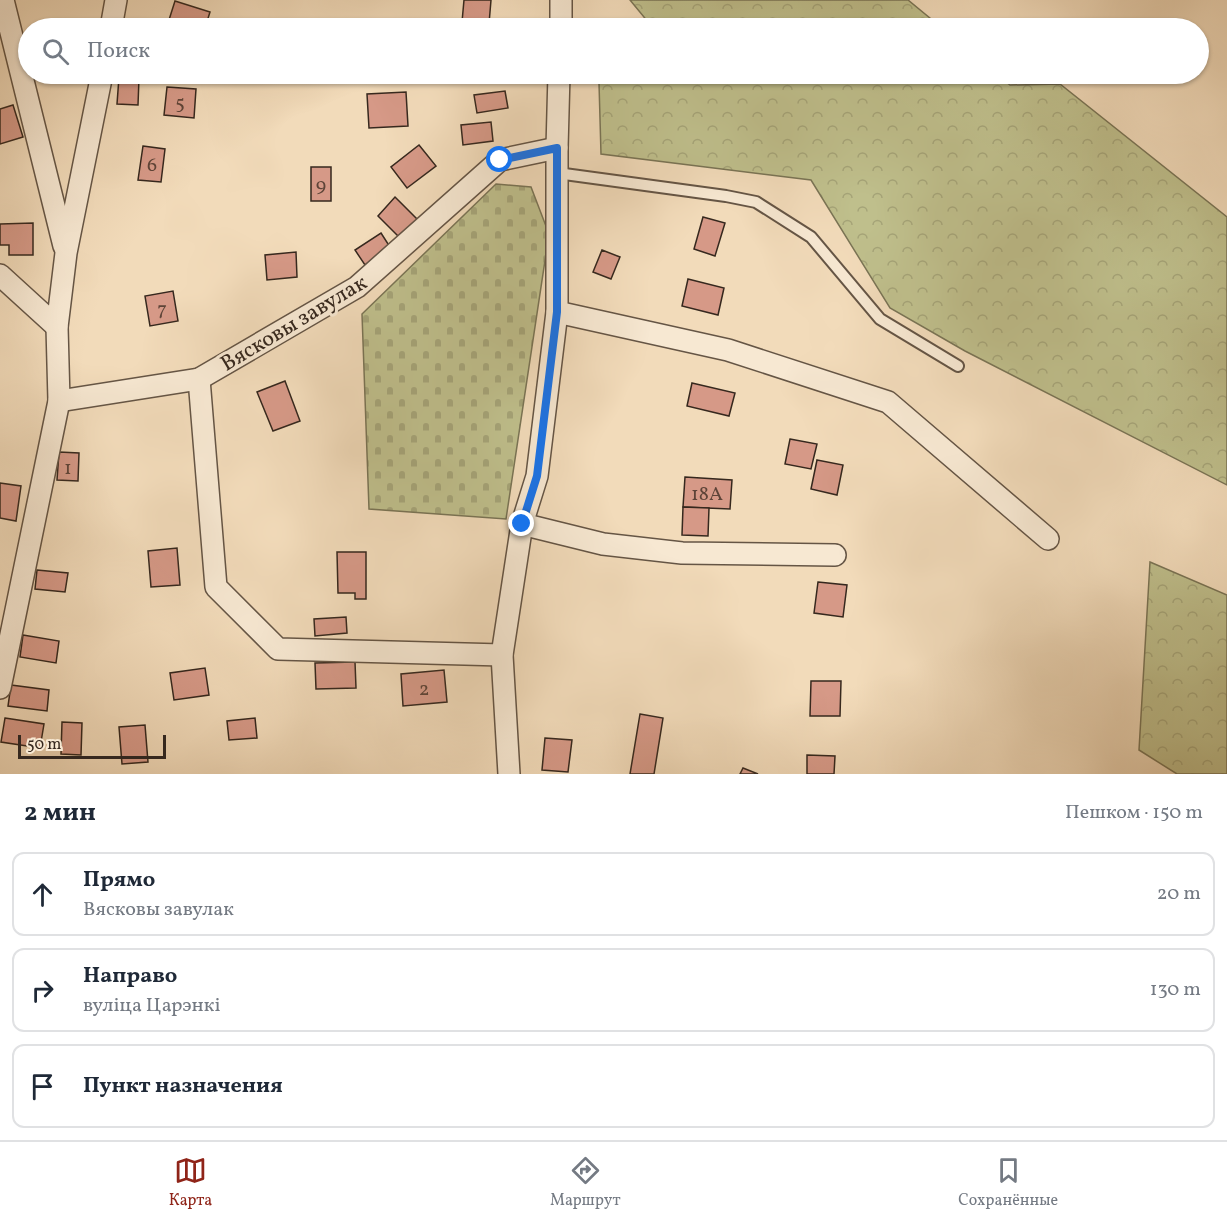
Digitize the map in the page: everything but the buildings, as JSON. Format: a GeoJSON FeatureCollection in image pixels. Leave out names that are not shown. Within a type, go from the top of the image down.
{"type":"FeatureCollection","features":[{"type":"Feature","properties":{"kind":"street"},"geometry":{"type":"LineString","coordinates":[[3,0],[18,60]]}},
{"type":"Feature","properties":{"kind":"street"},"geometry":{"type":"LineString","coordinates":[[113,18],[116,0]]}},
{"type":"Feature","properties":{"kind":"street"},"geometry":{"type":"LineString","coordinates":[[561,0],[561,18]]}},
{"type":"Feature","properties":{"kind":"street"},"geometry":{"type":"LineString","coordinates":[[24,84],[66,253]]}},
{"type":"Feature","properties":{"kind":"street"},"geometry":{"type":"LineString","coordinates":[[0,688],[59,401],[57,327],[66,253],[100,84]]}},
{"type":"Feature","properties":{"kind":"street"},"geometry":{"type":"LineString","coordinates":[[509,774],[502,655],[522,524],[537,476],[557,312],[559,84]]}},
{"type":"Feature","properties":{"kind":"street","name":"Вясковы завулак"},"geometry":{"type":"LineString","coordinates":[[59,401],[199,379],[357,287],[500,160],[557,148]]}},
{"type":"Feature","properties":{"kind":"street"},"geometry":{"type":"LineString","coordinates":[[0,275],[57,327]]}},
{"type":"Feature","properties":{"kind":"street"},"geometry":{"type":"LineString","coordinates":[[557,312],[728,350],[888,402],[1048,539]]}},
{"type":"Feature","properties":{"kind":"street"},"geometry":{"type":"LineString","coordinates":[[199,379],[216,587],[278,649],[502,655]]}},
{"type":"Feature","properties":{"kind":"street"},"geometry":{"type":"LineString","coordinates":[[522,524],[603,544],[682,554],[835,555]]}},
{"type":"Feature","properties":{"kind":"lane"},"geometry":{"type":"LineString","coordinates":[[557,173],[756,202],[811,237],[880,319],[958,366]]}},
{"type":"Feature","properties":{"kind":"green space"},"geometry":{"type":"Polygon","coordinates":[[[630,0],[908,0],[930,18],[645,18],[630,0]]]}},
{"type":"Feature","properties":{"kind":"green space"},"geometry":{"type":"Polygon","coordinates":[[[599,84],[1060,84],[1227,217],[1227,485],[965,351],[890,308],[811,180],[601,154],[599,84]]]}},
{"type":"Feature","properties":{"kind":"green space"},"geometry":{"type":"Polygon","coordinates":[[[496,184],[531,187],[549,234],[506,519],[369,509],[362,314],[496,184]]]}},
{"type":"Feature","properties":{"kind":"green space"},"geometry":{"type":"Polygon","coordinates":[[[1150,562],[1227,595],[1227,774],[1177,774],[1139,750],[1150,562]]]}},
{"type":"Feature","properties":{"kind":"route"},"geometry":{"type":"LineString","coordinates":[[500,160],[557,148],[557,312],[537,476],[522,524]]}}]}
